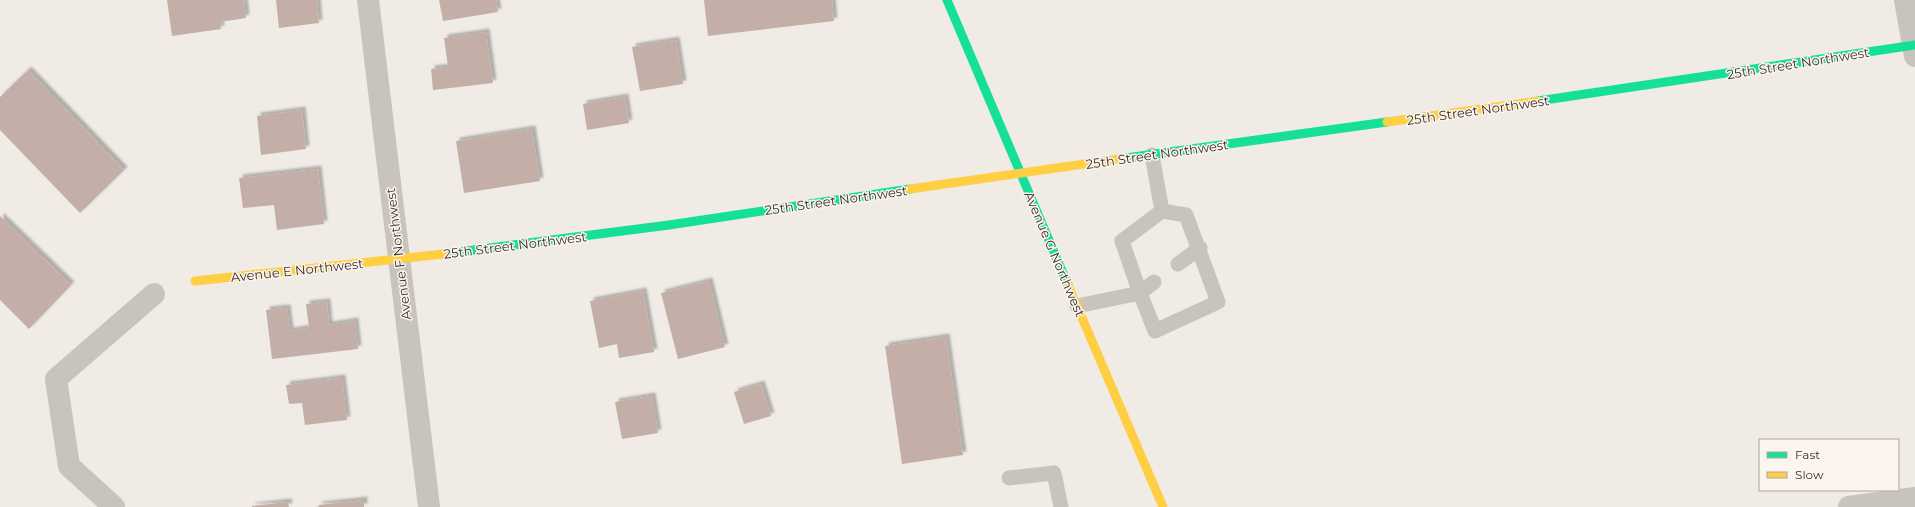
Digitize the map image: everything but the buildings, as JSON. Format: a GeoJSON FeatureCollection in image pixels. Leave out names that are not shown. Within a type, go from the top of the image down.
{"type":"FeatureCollection","features":[{"type":"Feature","properties":{"kind":"street","name":"Avenue F Northwest"},"geometry":{"type":"LineString","coordinates":[[368,0],[398,260],[429,507]]}},
{"type":"Feature","properties":{"kind":"street","name":"Avenue G Northwest"},"geometry":{"type":"LineString","coordinates":[[947,0],[1163,507]]}},
{"type":"Feature","properties":{"kind":"street"},"geometry":{"type":"LineString","coordinates":[[1906,0],[1914,49]]}},
{"type":"Feature","properties":{"kind":"street","name":"25th Street Northwest"},"geometry":{"type":"LineString","coordinates":[[398,260],[661,226],[1020,173],[1914,49]]}},
{"type":"Feature","properties":{"kind":"street","name":"Avenue E Northwest"},"geometry":{"type":"LineString","coordinates":[[195,281],[398,260]]}},
{"type":"Feature","properties":{"kind":"street"},"geometry":{"type":"LineString","coordinates":[[114,507],[68,466],[56,378],[154,294]]}},
{"type":"Feature","properties":{"kind":"street"},"geometry":{"type":"LineString","coordinates":[[1849,507],[1915,498]]}},
{"type":"Feature","properties":{"kind":"lane"},"geometry":{"type":"LineString","coordinates":[[1152,155],[1162,211]]}},
{"type":"Feature","properties":{"kind":"lane"},"geometry":{"type":"LineString","coordinates":[[1162,211],[1186,215],[1200,248],[1218,302],[1155,331],[1122,241],[1162,211]]}},
{"type":"Feature","properties":{"kind":"lane"},"geometry":{"type":"LineString","coordinates":[[1178,264],[1200,248]]}},
{"type":"Feature","properties":{"kind":"lane"},"geometry":{"type":"LineString","coordinates":[[1077,306],[1140,293],[1154,282]]}},
{"type":"Feature","properties":{"kind":"lane"},"geometry":{"type":"LineString","coordinates":[[1009,478],[1054,473],[1061,507]]}},
{"type":"Feature","properties":{"kind":"traffic: fast"},"geometry":{"type":"LineString","coordinates":[[947,0],[1068,285]]}},
{"type":"Feature","properties":{"kind":"traffic: fast"},"geometry":{"type":"LineString","coordinates":[[1538,101],[1915,45]]}},
{"type":"Feature","properties":{"kind":"traffic: fast"},"geometry":{"type":"LineString","coordinates":[[1126,158],[1387,122]]}},
{"type":"Feature","properties":{"kind":"traffic: fast"},"geometry":{"type":"LineString","coordinates":[[443,254],[669,225],[910,189]]}},
{"type":"Feature","properties":{"kind":"traffic: slow"},"geometry":{"type":"LineString","coordinates":[[1387,122],[1538,101]]}},
{"type":"Feature","properties":{"kind":"traffic: slow"},"geometry":{"type":"LineString","coordinates":[[910,189],[1126,158]]}},
{"type":"Feature","properties":{"kind":"traffic: slow"},"geometry":{"type":"LineString","coordinates":[[195,281],[443,254]]}},
{"type":"Feature","properties":{"kind":"traffic: slow"},"geometry":{"type":"LineString","coordinates":[[1068,285],[1163,507]]}}]}
